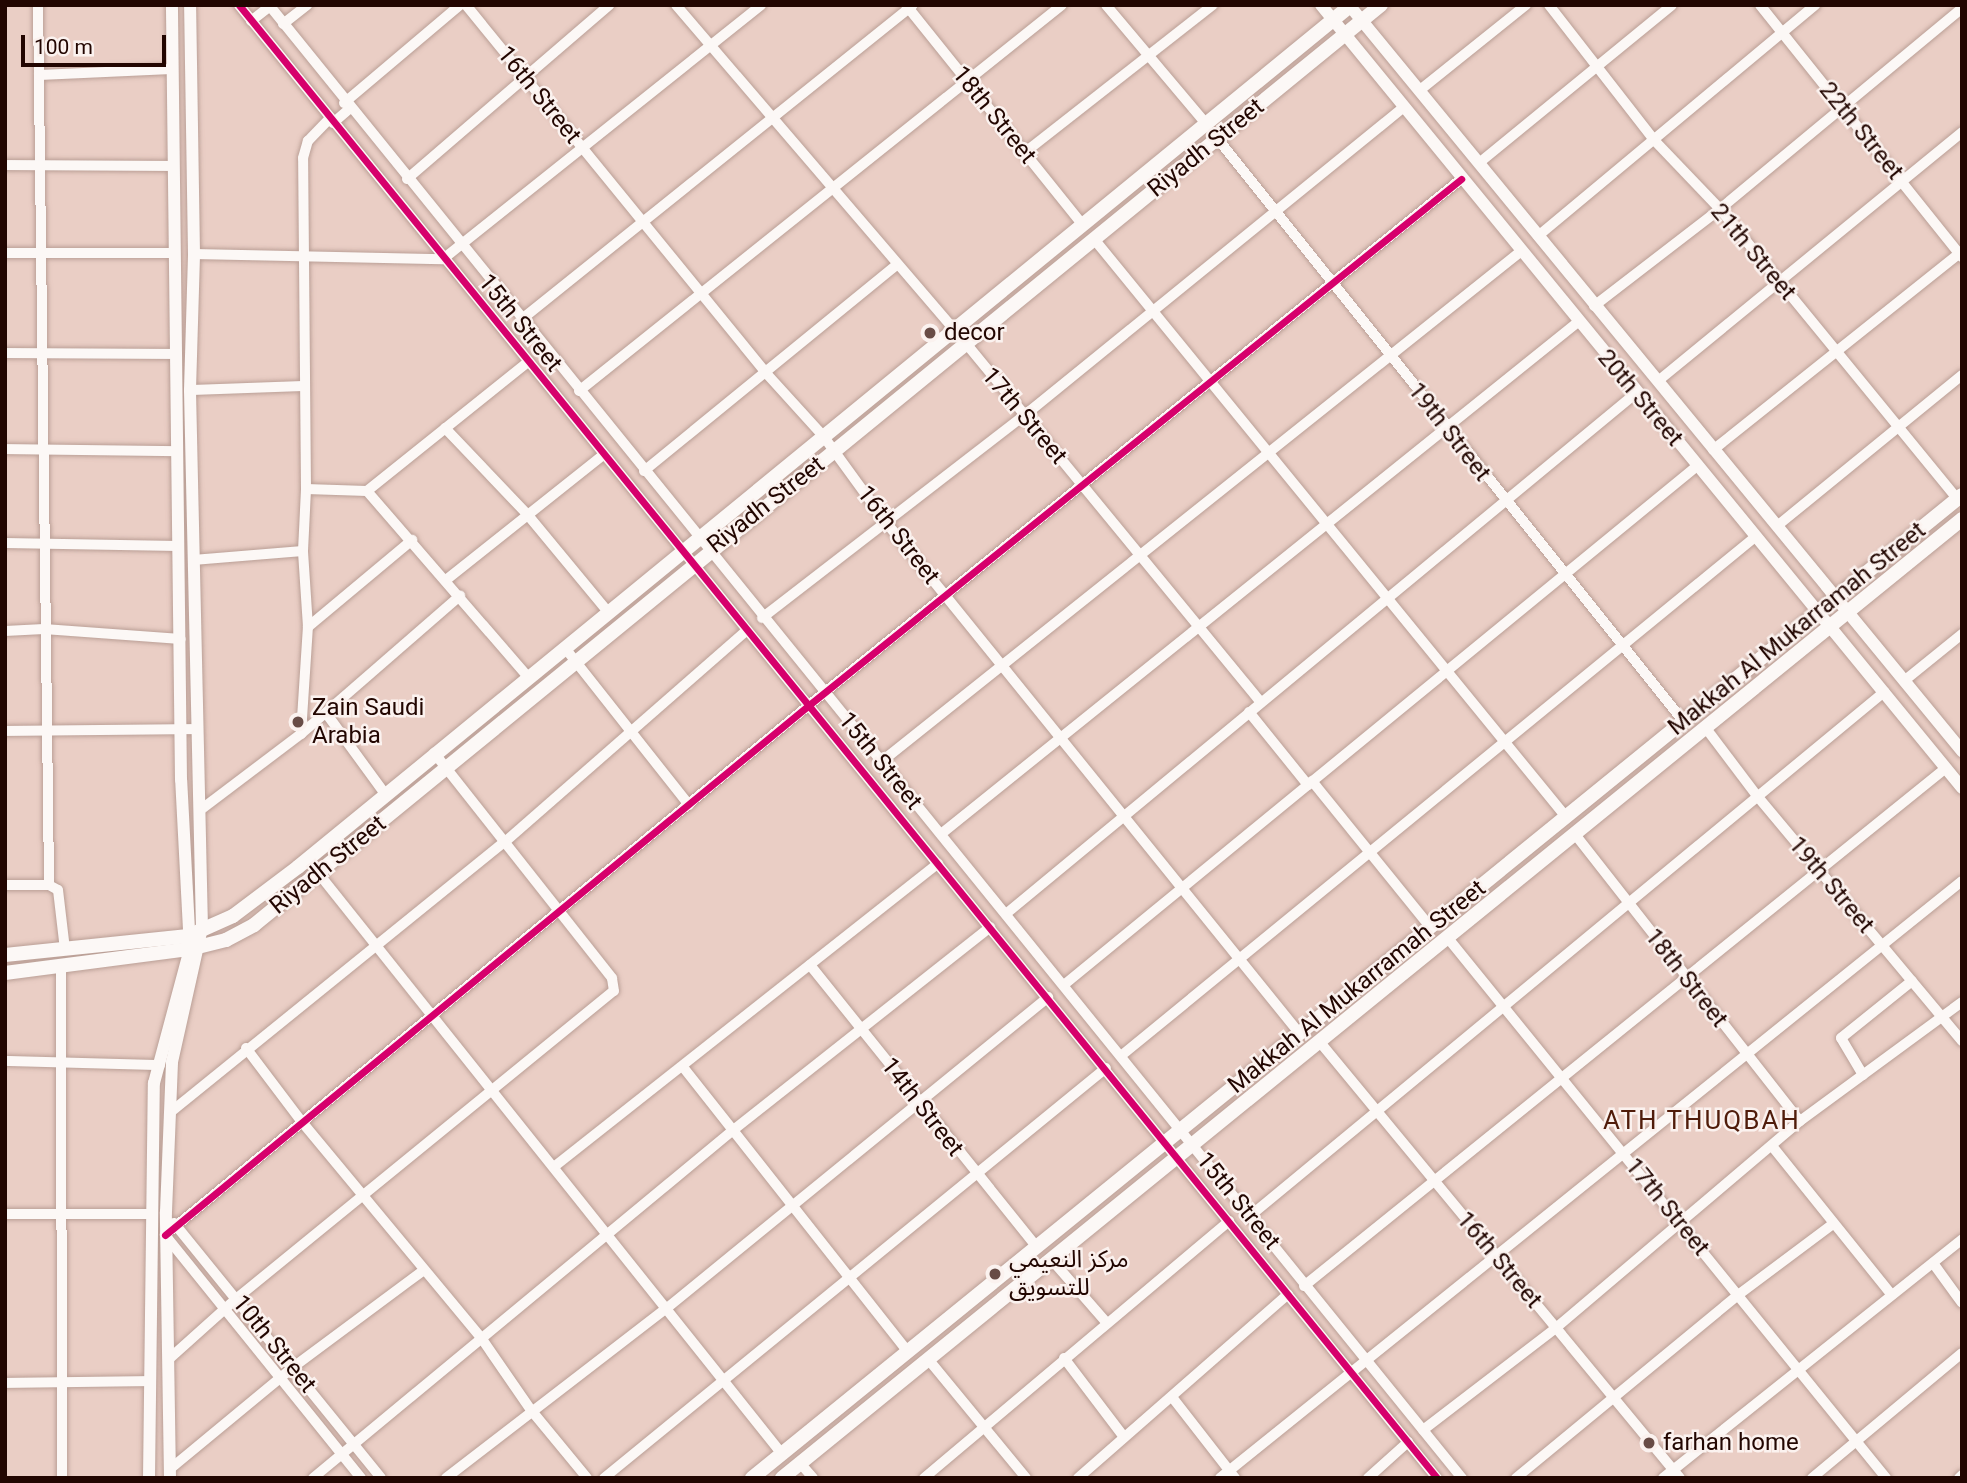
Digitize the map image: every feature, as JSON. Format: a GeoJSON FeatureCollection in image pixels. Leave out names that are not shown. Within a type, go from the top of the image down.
{"type":"FeatureCollection","features":[{"type":"Feature","properties":{"kind":"main road","name":"Riyadh Street"},"geometry":{"type":"LineString","coordinates":[[5,973],[237,936],[319,874],[693,564],[964,347],[1381,5]]}},
{"type":"Feature","properties":{"kind":"main road","name":"Riyadh Street"},"geometry":{"type":"LineString","coordinates":[[192,944],[202,928],[233,916],[385,794],[1350,6]]}},
{"type":"Feature","properties":{"kind":"main road","name":"Makkah Al Mukarramah Street"},"geometry":{"type":"LineString","coordinates":[[752,1478],[1960,497]]}},
{"type":"Feature","properties":{"kind":"main road","name":"Makkah Al Mukarramah Street"},"geometry":{"type":"LineString","coordinates":[[782,1478],[1962,519]]}},
{"type":"Feature","properties":{"kind":"main road","name":"Riyadh Street"},"geometry":{"type":"LineString","coordinates":[[5,955],[192,944]]}},
{"type":"Feature","properties":{"kind":"street"},"geometry":{"type":"LineString","coordinates":[[38,5],[45,730],[50,885],[60,897],[65,950]]}},
{"type":"Feature","properties":{"kind":"street"},"geometry":{"type":"LineString","coordinates":[[149,1478],[150,1381],[159,1213],[172,1111],[172,1062],[192,944],[180,729],[172,5]]}},
{"type":"Feature","properties":{"kind":"street"},"geometry":{"type":"LineString","coordinates":[[190,5],[194,254],[190,390],[196,729],[203,808],[202,928]]}},
{"type":"Feature","properties":{"kind":"street","name":"15th Street"},"geometry":{"type":"LineString","coordinates":[[239,5],[1437,1478]]}},
{"type":"Feature","properties":{"kind":"street"},"geometry":{"type":"LineString","coordinates":[[283,24],[307,5]]}},
{"type":"Feature","properties":{"kind":"street"},"geometry":{"type":"LineString","coordinates":[[301,734],[308,627],[303,551],[306,489],[304,147],[460,5]]}},
{"type":"Feature","properties":{"kind":"street","name":"16th Street"},"geometry":{"type":"LineString","coordinates":[[466,5],[766,373],[824,437],[885,521],[1237,961],[1300,1034]]}},
{"type":"Feature","properties":{"kind":"street"},"geometry":{"type":"LineString","coordinates":[[407,179],[609,5]]}},
{"type":"Feature","properties":{"kind":"street","name":"17th Street"},"geometry":{"type":"LineString","coordinates":[[676,5],[895,266],[955,330],[964,347],[1025,415],[1199,630],[1261,702]]}},
{"type":"Feature","properties":{"kind":"street"},"geometry":{"type":"LineString","coordinates":[[194,254],[443,259],[761,5]]}},
{"type":"Feature","properties":{"kind":"street"},"geometry":{"type":"LineString","coordinates":[[579,391],[831,189],[968,84],[1062,5]]}},
{"type":"Feature","properties":{"kind":"street"},"geometry":{"type":"LineString","coordinates":[[1106,5],[1207,125]]}},
{"type":"Feature","properties":{"kind":"street"},"geometry":{"type":"LineString","coordinates":[[1024,153],[1213,5]]}},
{"type":"Feature","properties":{"kind":"street","name":"20th Street"},"geometry":{"type":"LineString","coordinates":[[1321,5],[1520,252],[1962,788]]}},
{"type":"Feature","properties":{"kind":"street"},"geometry":{"type":"LineString","coordinates":[[1420,90],[1526,5]]}},
{"type":"Feature","properties":{"kind":"street","name":"21th Street"},"geometry":{"type":"LineString","coordinates":[[1549,5],[1654,140],[1720,209],[1837,354],[1960,497]]}},
{"type":"Feature","properties":{"kind":"street"},"geometry":{"type":"LineString","coordinates":[[1479,163],[1672,5]]}},
{"type":"Feature","properties":{"kind":"street","name":"22th Street"},"geometry":{"type":"LineString","coordinates":[[1760,5],[1961,254]]}},
{"type":"Feature","properties":{"kind":"street"},"geometry":{"type":"LineString","coordinates":[[1538,236],[1815,5]]}},
{"type":"Feature","properties":{"kind":"street"},"geometry":{"type":"LineString","coordinates":[[251,21],[270,6]]}},
{"type":"Feature","properties":{"kind":"street","name":"15th Street"},"geometry":{"type":"LineString","coordinates":[[270,6],[346,106],[522,319],[762,618],[1065,984],[1304,1286],[1462,1478]]}},
{"type":"Feature","properties":{"kind":"street","name":"20th Street"},"geometry":{"type":"LineString","coordinates":[[1350,6],[1962,751]]}},
{"type":"Feature","properties":{"kind":"street"},"geometry":{"type":"LineString","coordinates":[[522,319],[909,7]]}},
{"type":"Feature","properties":{"kind":"street","name":"18th Street"},"geometry":{"type":"LineString","coordinates":[[909,7],[1083,225]]}},
{"type":"Feature","properties":{"kind":"street"},"geometry":{"type":"LineString","coordinates":[[1594,306],[1720,209],[1962,8]]}},
{"type":"Feature","properties":{"kind":"street"},"geometry":{"type":"LineString","coordinates":[[39,75],[172,69]]}},
{"type":"Feature","properties":{"kind":"street"},"geometry":{"type":"LineString","coordinates":[[762,618],[1025,415],[1404,107]]}},
{"type":"Feature","properties":{"kind":"street"},"geometry":{"type":"LineString","coordinates":[[1658,381],[1962,132]]}},
{"type":"Feature","properties":{"kind":"street","name":"19th Street"},"geometry":{"type":"LineString","coordinates":[[1217,138],[1563,576],[1684,722]]}},
{"type":"Feature","properties":{"kind":"street"},"geometry":{"type":"LineString","coordinates":[[5,165],[173,166]]}},
{"type":"Feature","properties":{"kind":"street"},"geometry":{"type":"LineString","coordinates":[[166,1235],[561,913],[809,705],[1083,487],[1461,179]]}},
{"type":"Feature","properties":{"kind":"street"},"geometry":{"type":"LineString","coordinates":[[1094,239],[1566,817]]}},
{"type":"Feature","properties":{"kind":"street"},"geometry":{"type":"LineString","coordinates":[[881,762],[1269,456],[1520,252]]}},
{"type":"Feature","properties":{"kind":"street"},"geometry":{"type":"LineString","coordinates":[[5,253],[175,253]]}},
{"type":"Feature","properties":{"kind":"street"},"geometry":{"type":"LineString","coordinates":[[1713,450],[1961,254]]}},
{"type":"Feature","properties":{"kind":"street"},"geometry":{"type":"LineString","coordinates":[[643,471],[895,266]]}},
{"type":"Feature","properties":{"kind":"street"},"geometry":{"type":"LineString","coordinates":[[941,834],[1329,526],[1578,322]]}},
{"type":"Feature","properties":{"kind":"street"},"geometry":{"type":"LineString","coordinates":[[5,353],[176,354]]}},
{"type":"Feature","properties":{"kind":"street"},"geometry":{"type":"LineString","coordinates":[[306,489],[367,491],[528,362]]}},
{"type":"Feature","properties":{"kind":"street"},"geometry":{"type":"LineString","coordinates":[[1777,526],[1962,375]]}},
{"type":"Feature","properties":{"kind":"street"},"geometry":{"type":"LineString","coordinates":[[190,390],[305,386]]}},
{"type":"Feature","properties":{"kind":"street"},"geometry":{"type":"LineString","coordinates":[[1007,913],[1636,393]]}},
{"type":"Feature","properties":{"kind":"street"},"geometry":{"type":"LineString","coordinates":[[445,428],[527,514],[609,613]]}},
{"type":"Feature","properties":{"kind":"street"},"geometry":{"type":"LineString","coordinates":[[5,449],[43,446],[177,452]]}},
{"type":"Feature","properties":{"kind":"street"},"geometry":{"type":"LineString","coordinates":[[446,580],[603,454]]}},
{"type":"Feature","properties":{"kind":"street"},"geometry":{"type":"LineString","coordinates":[[1065,984],[1697,466]]}},
{"type":"Feature","properties":{"kind":"street"},"geometry":{"type":"LineString","coordinates":[[367,491],[529,678]]}},
{"type":"Feature","properties":{"kind":"street"},"geometry":{"type":"LineString","coordinates":[[1122,1055],[1755,537]]}},
{"type":"Feature","properties":{"kind":"street"},"geometry":{"type":"LineString","coordinates":[[308,627],[412,540]]}},
{"type":"Feature","properties":{"kind":"street"},"geometry":{"type":"LineString","coordinates":[[5,543],[178,547]]}},
{"type":"Feature","properties":{"kind":"street"},"geometry":{"type":"LineString","coordinates":[[193,560],[303,551]]}},
{"type":"Feature","properties":{"kind":"street"},"geometry":{"type":"LineString","coordinates":[[203,808],[301,734],[368,672],[460,596]]}},
{"type":"Feature","properties":{"kind":"street"},"geometry":{"type":"LineString","coordinates":[[5,631],[44,629],[181,639]]}},
{"type":"Feature","properties":{"kind":"street"},"geometry":{"type":"LineString","coordinates":[[172,1111],[246,1048],[506,841],[747,630]]}},
{"type":"Feature","properties":{"kind":"street"},"geometry":{"type":"LineString","coordinates":[[1904,681],[1962,634]]}},
{"type":"Feature","properties":{"kind":"street"},"geometry":{"type":"LineString","coordinates":[[565,649],[629,734],[689,805]]}},
{"type":"Feature","properties":{"kind":"street"},"geometry":{"type":"LineString","coordinates":[[1250,1216],[1505,1008],[1884,692]]}},
{"type":"Feature","properties":{"kind":"street"},"geometry":{"type":"LineString","coordinates":[[1249,712],[1431,928]]}},
{"type":"Feature","properties":{"kind":"street"},"geometry":{"type":"LineString","coordinates":[[326,713],[385,794]]}},
{"type":"Feature","properties":{"kind":"street","name":"19th Street"},"geometry":{"type":"LineString","coordinates":[[1705,727],[1758,797],[1962,1041]]}},
{"type":"Feature","properties":{"kind":"street"},"geometry":{"type":"LineString","coordinates":[[5,731],[196,729]]}},
{"type":"Feature","properties":{"kind":"street"},"geometry":{"type":"LineString","coordinates":[[169,1359],[237,1298],[614,991],[612,978],[434,753]]}},
{"type":"Feature","properties":{"kind":"street"},"geometry":{"type":"LineString","coordinates":[[1304,1286],[1821,873],[1946,768]]}},
{"type":"Feature","properties":{"kind":"street","name":"18th Street"},"geometry":{"type":"LineString","coordinates":[[1574,833],[1628,905],[1690,978],[1744,1054],[1800,1121]]}},
{"type":"Feature","properties":{"kind":"street"},"geometry":{"type":"LineString","coordinates":[[555,1166],[938,863]]}},
{"type":"Feature","properties":{"kind":"street"},"geometry":{"type":"LineString","coordinates":[[319,874],[495,1090],[782,1454]]}},
{"type":"Feature","properties":{"kind":"street"},"geometry":{"type":"LineString","coordinates":[[1220,1478],[1232,1474],[1350,1370],[1962,881]]}},
{"type":"Feature","properties":{"kind":"street"},"geometry":{"type":"LineString","coordinates":[[5,885],[50,885]]}},
{"type":"Feature","properties":{"kind":"street"},"geometry":{"type":"LineString","coordinates":[[313,1478],[732,1131],[990,927]]}},
{"type":"Feature","properties":{"kind":"street","name":"17th Street"},"geometry":{"type":"LineString","coordinates":[[1447,937],[1886,1478]]}},
{"type":"Feature","properties":{"kind":"street"},"geometry":{"type":"LineString","coordinates":[[170,1473],[166,1235],[159,1213],[154,1083],[192,944]]}},
{"type":"Feature","properties":{"kind":"street","name":"14th Street"},"geometry":{"type":"LineString","coordinates":[[810,965],[976,1175],[1037,1247]]}},
{"type":"Feature","properties":{"kind":"street"},"geometry":{"type":"LineString","coordinates":[[61,966],[59,1217],[62,1478]]}},
{"type":"Feature","properties":{"kind":"street"},"geometry":{"type":"LineString","coordinates":[[1863,1075],[1841,1038],[1912,981]]}},
{"type":"Feature","properties":{"kind":"street"},"geometry":{"type":"LineString","coordinates":[[446,1478],[667,1308],[1048,997]]}},
{"type":"Feature","properties":{"kind":"street"},"geometry":{"type":"LineString","coordinates":[[1423,1430],[1557,1326],[1800,1121],[1962,1002]]}},
{"type":"Feature","properties":{"kind":"street","name":"16th Street"},"geometry":{"type":"LineString","coordinates":[[1319,1041],[1374,1113],[1557,1326],[1677,1473]]}},
{"type":"Feature","properties":{"kind":"street"},"geometry":{"type":"LineString","coordinates":[[246,1048],[302,1122],[482,1339],[531,1410],[587,1478]]}},
{"type":"Feature","properties":{"kind":"street"},"geometry":{"type":"LineString","coordinates":[[5,1061],[62,1060],[160,1065]]}},
{"type":"Feature","properties":{"kind":"street"},"geometry":{"type":"LineString","coordinates":[[682,1067],[848,1280],[908,1352]]}},
{"type":"Feature","properties":{"kind":"street"},"geometry":{"type":"LineString","coordinates":[[604,1478],[726,1382],[1106,1068]]}},
{"type":"Feature","properties":{"kind":"street"},"geometry":{"type":"LineString","coordinates":[[1772,1146],[1892,1295]]}},
{"type":"Feature","properties":{"kind":"street"},"geometry":{"type":"LineString","coordinates":[[5,1214],[59,1217],[159,1213]]}},
{"type":"Feature","properties":{"kind":"street","name":"10th Street"},"geometry":{"type":"LineString","coordinates":[[159,1213],[177,1226],[381,1478]]}},
{"type":"Feature","properties":{"kind":"street"},"geometry":{"type":"LineString","coordinates":[[924,1478],[1229,1221]]}},
{"type":"Feature","properties":{"kind":"street"},"geometry":{"type":"LineString","coordinates":[[1516,1478],[1738,1295],[1833,1224]]}},
{"type":"Feature","properties":{"kind":"street","name":"10th Street"},"geometry":{"type":"LineString","coordinates":[[166,1235],[361,1478]]}},
{"type":"Feature","properties":{"kind":"street"},"geometry":{"type":"LineString","coordinates":[[1663,1478],[1677,1473],[1798,1368],[1962,1239]]}},
{"type":"Feature","properties":{"kind":"street"},"geometry":{"type":"LineString","coordinates":[[1051,1259],[1107,1322]]}},
{"type":"Feature","properties":{"kind":"street"},"geometry":{"type":"LineString","coordinates":[[1933,1263],[1962,1303]]}},
{"type":"Feature","properties":{"kind":"street"},"geometry":{"type":"LineString","coordinates":[[170,1473],[292,1368],[424,1270]]}},
{"type":"Feature","properties":{"kind":"street"},"geometry":{"type":"LineString","coordinates":[[1078,1478],[1288,1294]]}},
{"type":"Feature","properties":{"kind":"street"},"geometry":{"type":"LineString","coordinates":[[1812,1478],[1962,1353]]}},
{"type":"Feature","properties":{"kind":"street"},"geometry":{"type":"LineString","coordinates":[[1064,1358],[1124,1437]]}},
{"type":"Feature","properties":{"kind":"street"},"geometry":{"type":"LineString","coordinates":[[928,1359],[1026,1478]]}},
{"type":"Feature","properties":{"kind":"street"},"geometry":{"type":"LineString","coordinates":[[5,1382],[150,1381]]}},
{"type":"Feature","properties":{"kind":"street"},"geometry":{"type":"LineString","coordinates":[[1172,1397],[1232,1474]]}},
{"type":"Feature","properties":{"kind":"street"},"geometry":{"type":"LineString","coordinates":[[1368,1478],[1408,1442]]}},
{"type":"Feature","properties":{"kind":"street"},"geometry":{"type":"LineString","coordinates":[[800,1463],[813,1478]]}},
{"type":"Feature","properties":{"kind":"cycle path"},"geometry":{"type":"LineString","coordinates":[[239,5],[1437,1478]]}},
{"type":"Feature","properties":{"kind":"cycle path"},"geometry":{"type":"LineString","coordinates":[[165,1235],[809,705],[1461,179]]}},
{"type":"Feature","properties":{"kind":"place","name":"decor"},"geometry":{"type":"Point","coordinates":[930,333]}},
{"type":"Feature","properties":{"kind":"place","name":"Zain Saudi Arabia"},"geometry":{"type":"Point","coordinates":[298,722]}},
{"type":"Feature","properties":{"kind":"place","name":"مركز النعيمي للتسويق"},"geometry":{"type":"Point","coordinates":[995,1274]}},
{"type":"Feature","properties":{"kind":"place","name":"farhan home"},"geometry":{"type":"Point","coordinates":[1649,1443]}},
{"type":"Feature","properties":{"kind":"district","name":"ATH THUQBAH"},"geometry":{"type":"Point","coordinates":[1702,1121]}}]}
